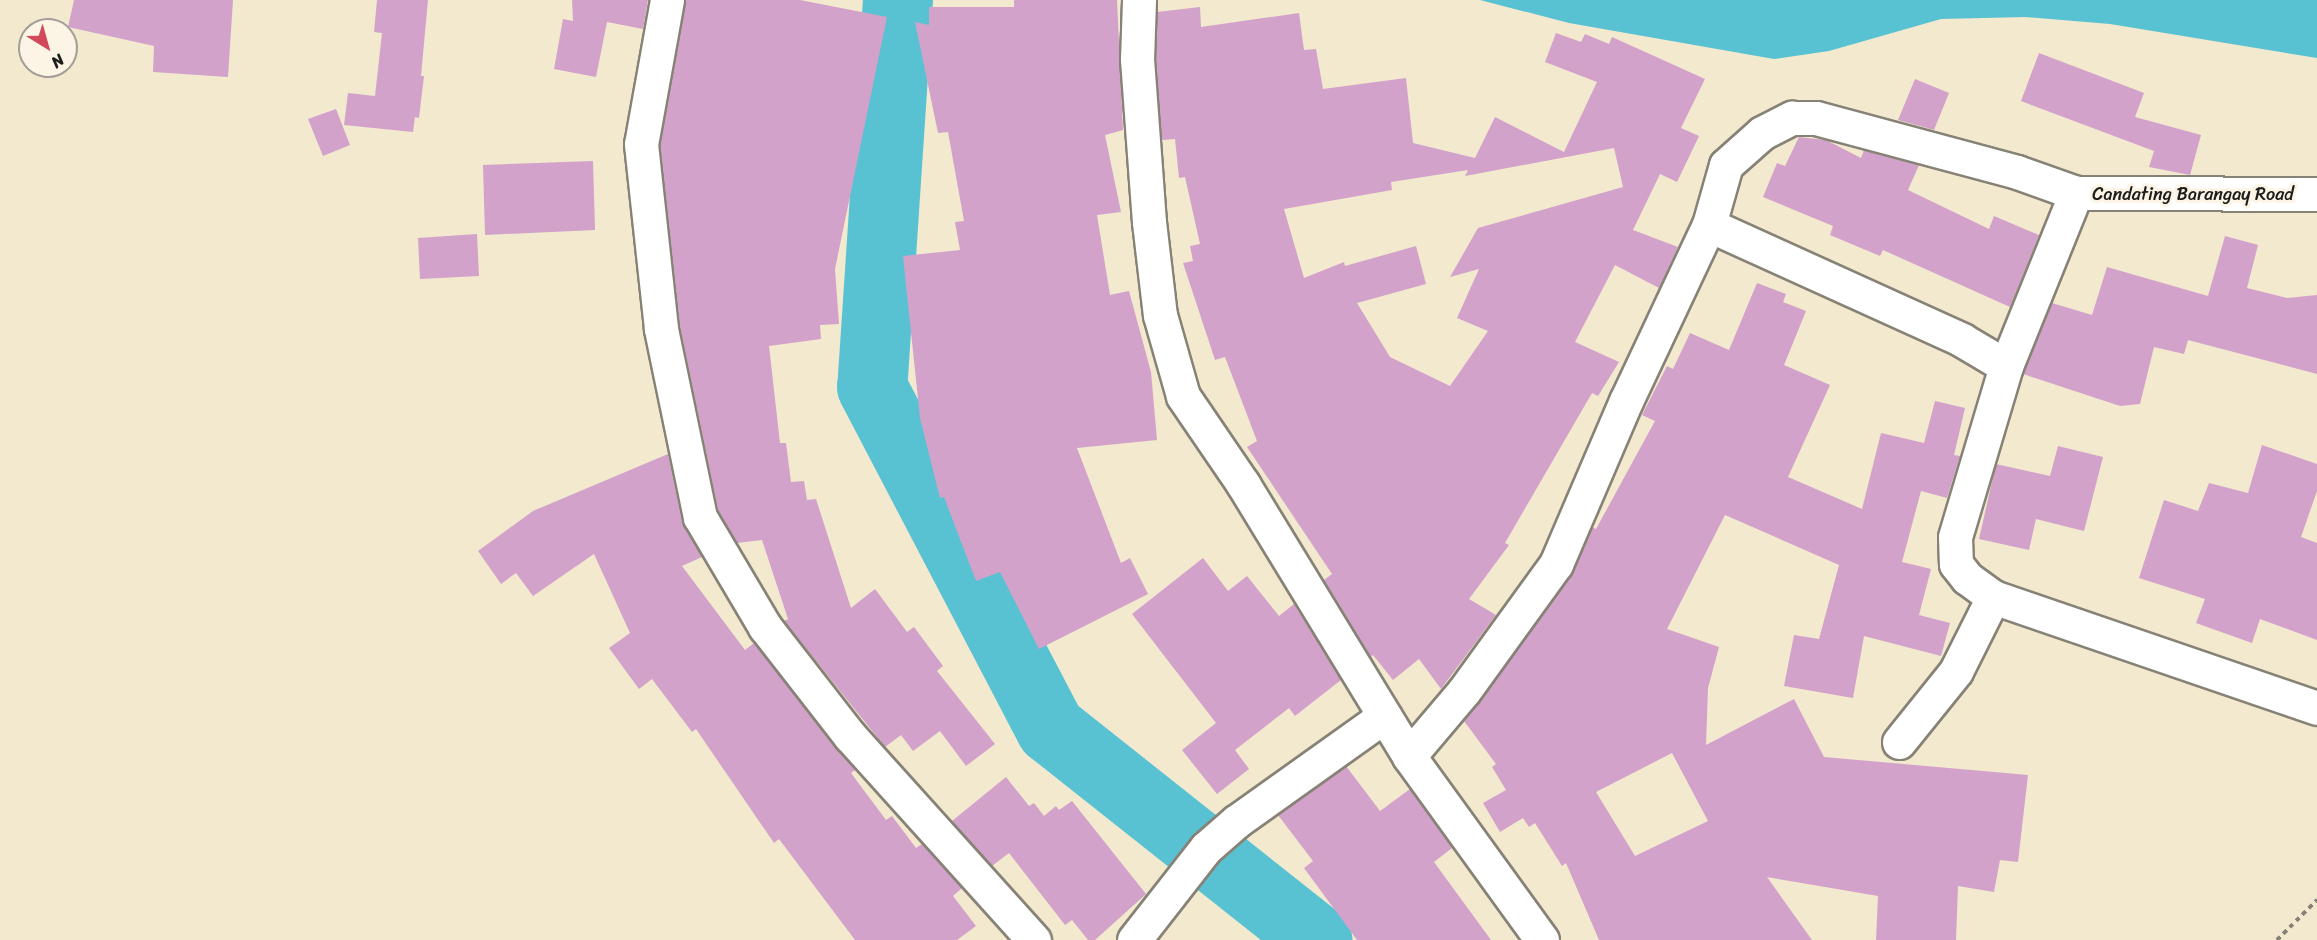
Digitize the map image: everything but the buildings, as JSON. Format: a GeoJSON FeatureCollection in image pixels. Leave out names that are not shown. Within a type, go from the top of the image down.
{"type":"FeatureCollection","features":[{"type":"Feature","properties":{"kind":"street"},"geometry":{"type":"LineString","coordinates":[[667,0],[641,144],[661,329],[699,517],[765,627],[850,736],[1034,940]]}},
{"type":"Feature","properties":{"kind":"street"},"geometry":{"type":"LineString","coordinates":[[1139,0],[1137,59],[1149,222],[1160,315],[1183,396],[1244,484],[1409,756],[1542,940]]}},
{"type":"Feature","properties":{"kind":"street"},"geometry":{"type":"LineString","coordinates":[[1409,756],[1464,691],[1556,564],[1626,401],[1709,225],[1726,165],[1762,133],[1792,118],[1816,118],[2017,172],[2076,194]]}},
{"type":"Feature","properties":{"kind":"street","name":"Candating Barangay Road"},"geometry":{"type":"LineString","coordinates":[[2317,194],[2076,194],[2006,366],[1955,537],[1956,564],[1966,578],[1993,597],[2317,708]]}},
{"type":"Feature","properties":{"kind":"street"},"geometry":{"type":"LineString","coordinates":[[1709,225],[1962,340],[2006,366]]}},
{"type":"Feature","properties":{"kind":"street"},"geometry":{"type":"LineString","coordinates":[[1899,742],[1956,671],[1993,597]]}},
{"type":"Feature","properties":{"kind":"street"},"geometry":{"type":"LineString","coordinates":[[1134,940],[1206,848],[1237,821],[1384,716]]}},
{"type":"Feature","properties":{"kind":"path"},"geometry":{"type":"LineString","coordinates":[[2277,940],[2317,900]]}},
{"type":"Feature","properties":{"kind":"water"},"geometry":{"type":"Polygon","coordinates":[[[1480,0],[2317,0],[2317,58],[2110,24],[2025,17],[1941,19],[1829,51],[1774,59],[1569,23],[1480,0]]]}},
{"type":"Feature","properties":{"kind":"waterway"},"geometry":{"type":"LineString","coordinates":[[898,0],[872,387],[1051,729],[1317,940]]}}]}
